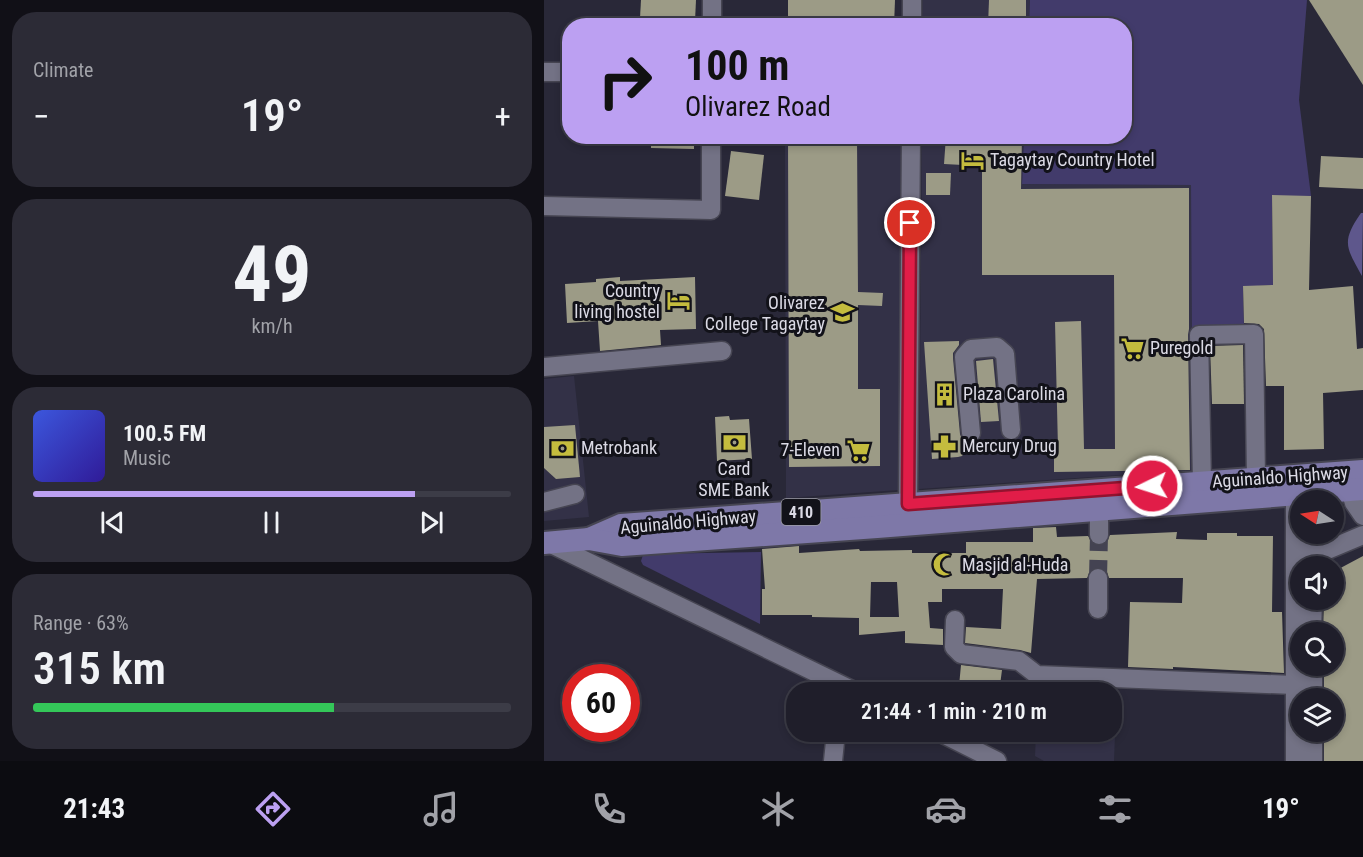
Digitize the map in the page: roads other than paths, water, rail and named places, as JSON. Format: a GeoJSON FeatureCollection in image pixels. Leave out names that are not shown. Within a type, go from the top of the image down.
{"type":"FeatureCollection","features":[{"type":"Feature","properties":{"kind":"main road","name":"Aguinaldo Highway"},"geometry":{"type":"LineString","coordinates":[[546,543],[589,539],[622,544],[1099,509],[1307,488],[1363,471]]}},
{"type":"Feature","properties":{"kind":"main road","name":"Aguinaldo Highway"},"geometry":{"type":"LineString","coordinates":[[589,539],[621,525],[1256,479],[1307,488],[1356,490]]}},
{"type":"Feature","properties":{"kind":"street"},"geometry":{"type":"LineString","coordinates":[[712,0],[712,18]]}},
{"type":"Feature","properties":{"kind":"street"},"geometry":{"type":"LineString","coordinates":[[912,0],[912,18]]}},
{"type":"Feature","properties":{"kind":"street"},"geometry":{"type":"LineString","coordinates":[[544,72],[562,72]]}},
{"type":"Feature","properties":{"kind":"street"},"geometry":{"type":"LineString","coordinates":[[544,206],[711,210],[711,144]]}},
{"type":"Feature","properties":{"kind":"street"},"geometry":{"type":"LineString","coordinates":[[908,504],[911,144]]}},
{"type":"Feature","properties":{"kind":"street"},"geometry":{"type":"LineString","coordinates":[[1202,483],[1199,335],[1254,334],[1256,479]]}},
{"type":"Feature","properties":{"kind":"street"},"geometry":{"type":"LineString","coordinates":[[971,433],[964,357],[971,349],[997,347],[1005,354],[1011,430]]}},
{"type":"Feature","properties":{"kind":"street"},"geometry":{"type":"LineString","coordinates":[[544,367],[722,351]]}},
{"type":"Feature","properties":{"kind":"street"},"geometry":{"type":"LineString","coordinates":[[1356,490],[1354,503],[1363,516]]}},
{"type":"Feature","properties":{"kind":"street"},"geometry":{"type":"LineString","coordinates":[[544,502],[575,494]]}},
{"type":"Feature","properties":{"kind":"street"},"geometry":{"type":"LineString","coordinates":[[1099,509],[1099,536]]}},
{"type":"Feature","properties":{"kind":"street"},"geometry":{"type":"LineString","coordinates":[[1323,556],[1363,535]]}},
{"type":"Feature","properties":{"kind":"street"},"geometry":{"type":"LineString","coordinates":[[546,543],[834,682]]}},
{"type":"Feature","properties":{"kind":"street"},"geometry":{"type":"LineString","coordinates":[[1295,761],[1294,685],[1298,544]]}},
{"type":"Feature","properties":{"kind":"street"},"geometry":{"type":"LineString","coordinates":[[1098,578],[1098,609]]}},
{"type":"Feature","properties":{"kind":"street"},"geometry":{"type":"LineString","coordinates":[[955,620],[954,647],[961,654],[1019,661],[1037,675],[1294,685]]}},
{"type":"Feature","properties":{"kind":"street"},"geometry":{"type":"LineString","coordinates":[[833,761],[835,742]]}},
{"type":"Feature","properties":{"kind":"street"},"geometry":{"type":"LineString","coordinates":[[959,742],[997,761]]}},
{"type":"Feature","properties":{"kind":"street"},"geometry":{"type":"LineString","coordinates":[[1313,742],[1313,761]]}},
{"type":"Feature","properties":{"kind":"tunnel"},"geometry":{"type":"LineString","coordinates":[[1098,578],[1099,535]]}},
{"type":"Feature","properties":{"kind":"place","name":"Tagaytay Country Hotel"},"geometry":{"type":"Point","coordinates":[972,160]}},
{"type":"Feature","properties":{"kind":"place","name":"Country living hostel"},"geometry":{"type":"Point","coordinates":[678,301]}},
{"type":"Feature","properties":{"kind":"place","name":"Olivarez College Tagaytay"},"geometry":{"type":"Point","coordinates":[843,313]}},
{"type":"Feature","properties":{"kind":"place","name":"Puregold"},"geometry":{"type":"Point","coordinates":[1132,348]}},
{"type":"Feature","properties":{"kind":"place","name":"Plaza Carolina"},"geometry":{"type":"Point","coordinates":[945,394]}},
{"type":"Feature","properties":{"kind":"place","name":"Card SME Bank"},"geometry":{"type":"Point","coordinates":[734,443]}},
{"type":"Feature","properties":{"kind":"place","name":"Mercury Drug"},"geometry":{"type":"Point","coordinates":[944,446]}},
{"type":"Feature","properties":{"kind":"place","name":"Metrobank"},"geometry":{"type":"Point","coordinates":[563,448]}},
{"type":"Feature","properties":{"kind":"place","name":"7-Eleven"},"geometry":{"type":"Point","coordinates":[858,450]}},
{"type":"Feature","properties":{"kind":"place","name":"Masjid al-Huda"},"geometry":{"type":"Point","coordinates":[944,565]}}]}
